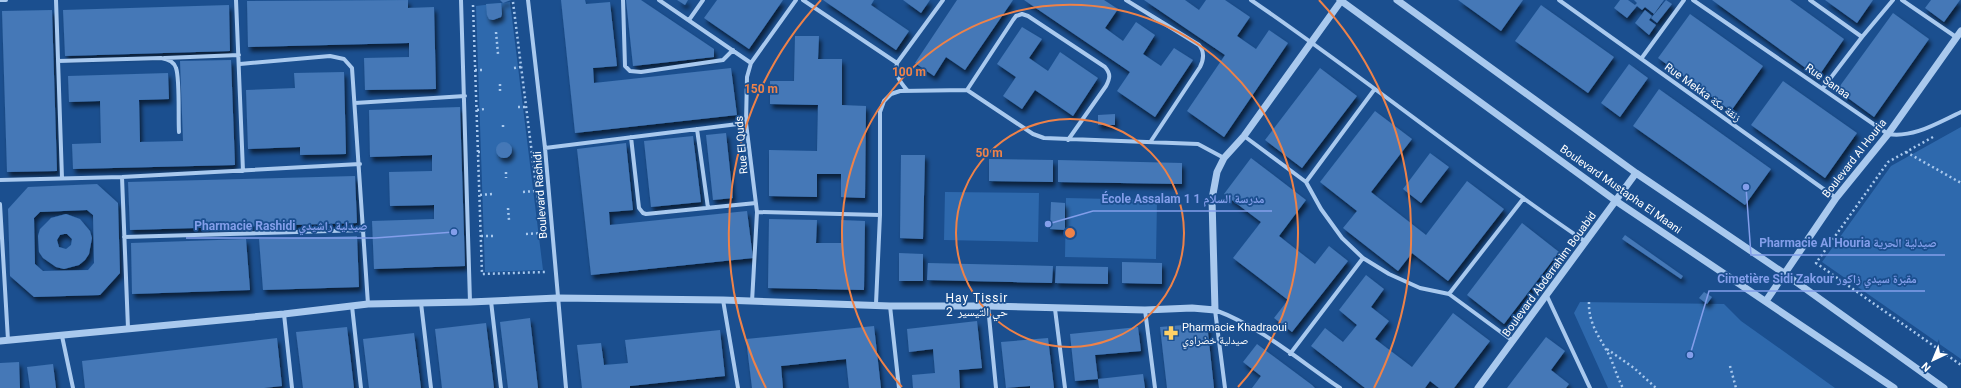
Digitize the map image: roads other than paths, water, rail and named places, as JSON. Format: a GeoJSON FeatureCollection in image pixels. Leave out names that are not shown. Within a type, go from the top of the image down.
{"type":"FeatureCollection","features":[{"type":"Feature","properties":{"kind":"street"},"geometry":{"type":"LineString","coordinates":[[0,0],[6,0]]}},
{"type":"Feature","properties":{"kind":"street"},"geometry":{"type":"LineString","coordinates":[[56,0],[62,178]]}},
{"type":"Feature","properties":{"kind":"street"},"geometry":{"type":"LineString","coordinates":[[236,0],[240,64],[242,171]]}},
{"type":"Feature","properties":{"kind":"street"},"geometry":{"type":"LineString","coordinates":[[461,0],[470,302]]}},
{"type":"Feature","properties":{"kind":"street","name":"Boulevard Rachidi"},"geometry":{"type":"LineString","coordinates":[[528,0],[545,148],[566,388]]}},
{"type":"Feature","properties":{"kind":"street"},"geometry":{"type":"LineString","coordinates":[[623,0],[625,66],[630,70],[640,72],[723,60],[733,50]]}},
{"type":"Feature","properties":{"kind":"street"},"geometry":{"type":"LineString","coordinates":[[659,0],[751,63]]}},
{"type":"Feature","properties":{"kind":"street"},"geometry":{"type":"LineString","coordinates":[[689,20],[703,0]]}},
{"type":"Feature","properties":{"kind":"street","name":"Rue El Quds"},"geometry":{"type":"LineString","coordinates":[[752,302],[757,212],[746,123],[747,77],[751,63],[796,0]]}},
{"type":"Feature","properties":{"kind":"street"},"geometry":{"type":"LineString","coordinates":[[803,0],[896,63]]}},
{"type":"Feature","properties":{"kind":"street"},"geometry":{"type":"LineString","coordinates":[[907,90],[900,82],[896,72],[896,63],[943,0]]}},
{"type":"Feature","properties":{"kind":"street"},"geometry":{"type":"LineString","coordinates":[[1126,0],[1199,45],[1204,52],[1203,61],[1200,67],[1151,141]]}},
{"type":"Feature","properties":{"kind":"street"},"geometry":{"type":"LineString","coordinates":[[1251,0],[1312,42],[1374,90],[1523,199],[1587,242]]}},
{"type":"Feature","properties":{"kind":"street"},"geometry":{"type":"LineString","coordinates":[[1225,388],[1215,310],[1212,199],[1217,172],[1224,158],[1244,136],[1341,0]]}},
{"type":"Feature","properties":{"kind":"street","name":"Boulevard Mustapha El Maani"},"geometry":{"type":"LineString","coordinates":[[1341,0],[1616,201],[1894,388]]}},
{"type":"Feature","properties":{"kind":"street","name":"Boulevard Mustapha El Maani"},"geometry":{"type":"LineString","coordinates":[[1397,0],[1636,173],[1785,274],[1944,388]]}},
{"type":"Feature","properties":{"kind":"street","name":"Rue Mekka زنقة مكة"},"geometry":{"type":"LineString","coordinates":[[1559,0],[1836,198]]}},
{"type":"Feature","properties":{"kind":"street"},"geometry":{"type":"LineString","coordinates":[[1642,59],[1684,0]]}},
{"type":"Feature","properties":{"kind":"street","name":"Rue Sanaa"},"geometry":{"type":"LineString","coordinates":[[1693,0],[1888,134]]}},
{"type":"Feature","properties":{"kind":"street"},"geometry":{"type":"LineString","coordinates":[[1810,0],[1862,37]]}},
{"type":"Feature","properties":{"kind":"street"},"geometry":{"type":"LineString","coordinates":[[1823,88],[1862,37],[1893,0]]}},
{"type":"Feature","properties":{"kind":"street"},"geometry":{"type":"LineString","coordinates":[[1902,0],[1959,34]]}},
{"type":"Feature","properties":{"kind":"street"},"geometry":{"type":"LineString","coordinates":[[967,90],[1016,16],[1022,14],[1028,16],[1105,67],[1110,72],[1110,79],[1106,86],[1068,140]]}},
{"type":"Feature","properties":{"kind":"street","name":"Boulevard Al Houria"},"geometry":{"type":"LineString","coordinates":[[1766,301],[1836,198],[1888,134],[1959,34]]}},
{"type":"Feature","properties":{"kind":"street"},"geometry":{"type":"LineString","coordinates":[[58,61],[239,55]]}},
{"type":"Feature","properties":{"kind":"street"},"geometry":{"type":"LineString","coordinates":[[240,64],[338,57],[344,59],[352,68],[356,103],[368,304]]}},
{"type":"Feature","properties":{"kind":"street"},"geometry":{"type":"LineString","coordinates":[[161,58],[173,62],[176,67],[179,132]]}},
{"type":"Feature","properties":{"kind":"street"},"geometry":{"type":"LineString","coordinates":[[876,304],[880,215],[880,112],[884,101],[891,94],[907,90],[967,90],[1032,134],[1044,138],[1198,144],[1224,158]]}},
{"type":"Feature","properties":{"kind":"street"},"geometry":{"type":"LineString","coordinates":[[1306,182],[1374,90]]}},
{"type":"Feature","properties":{"kind":"street"},"geometry":{"type":"LineString","coordinates":[[356,103],[465,96]]}},
{"type":"Feature","properties":{"kind":"street"},"geometry":{"type":"LineString","coordinates":[[1888,134],[1901,136],[1920,131],[1961,112]]}},
{"type":"Feature","properties":{"kind":"street"},"geometry":{"type":"LineString","coordinates":[[545,148],[746,123]]}},
{"type":"Feature","properties":{"kind":"street"},"geometry":{"type":"LineString","coordinates":[[697,129],[708,208]]}},
{"type":"Feature","properties":{"kind":"street"},"geometry":{"type":"LineString","coordinates":[[1244,136],[1306,182],[1321,209],[1342,238],[1363,258],[1389,274],[1414,285],[1449,294],[1513,342]]}},
{"type":"Feature","properties":{"kind":"street"},"geometry":{"type":"LineString","coordinates":[[631,137],[639,208],[643,213],[646,214],[756,203]]}},
{"type":"Feature","properties":{"kind":"street"},"geometry":{"type":"LineString","coordinates":[[0,180],[122,177],[360,164]]}},
{"type":"Feature","properties":{"kind":"street","name":"Boulevard Abderrahim Bouabid"},"geometry":{"type":"LineString","coordinates":[[1478,388],[1587,242],[1636,173]]}},
{"type":"Feature","properties":{"kind":"street"},"geometry":{"type":"LineString","coordinates":[[122,177],[128,328]]}},
{"type":"Feature","properties":{"kind":"street"},"geometry":{"type":"LineString","coordinates":[[1449,294],[1523,199]]}},
{"type":"Feature","properties":{"kind":"street"},"geometry":{"type":"LineString","coordinates":[[0,204],[8,340]]}},
{"type":"Feature","properties":{"kind":"street"},"geometry":{"type":"LineString","coordinates":[[757,212],[880,215]]}},
{"type":"Feature","properties":{"kind":"street"},"geometry":{"type":"LineString","coordinates":[[124,237],[364,230]]}},
{"type":"Feature","properties":{"kind":"street"},"geometry":{"type":"LineString","coordinates":[[1290,354],[1363,258]]}},
{"type":"Feature","properties":{"kind":"street"},"geometry":{"type":"LineString","coordinates":[[1547,296],[1590,388]]}},
{"type":"Feature","properties":{"kind":"street"},"geometry":{"type":"LineString","coordinates":[[0,341],[284,314],[368,304],[470,302],[557,298],[723,300],[752,302],[876,304],[890,306],[988,306],[1055,309],[1145,310],[1192,308],[1215,310],[1249,325],[1340,388]]}},
{"type":"Feature","properties":{"kind":"street"},"geometry":{"type":"LineString","coordinates":[[723,300],[738,388]]}},
{"type":"Feature","properties":{"kind":"street"},"geometry":{"type":"LineString","coordinates":[[491,301],[501,388]]}},
{"type":"Feature","properties":{"kind":"street"},"geometry":{"type":"LineString","coordinates":[[421,303],[431,388]]}},
{"type":"Feature","properties":{"kind":"street"},"geometry":{"type":"LineString","coordinates":[[352,306],[361,388]]}},
{"type":"Feature","properties":{"kind":"street"},"geometry":{"type":"LineString","coordinates":[[890,306],[899,388]]}},
{"type":"Feature","properties":{"kind":"street"},"geometry":{"type":"LineString","coordinates":[[988,306],[996,388]]}},
{"type":"Feature","properties":{"kind":"street"},"geometry":{"type":"LineString","coordinates":[[1055,309],[1065,388]]}},
{"type":"Feature","properties":{"kind":"street"},"geometry":{"type":"LineString","coordinates":[[1145,310],[1155,388]]}},
{"type":"Feature","properties":{"kind":"street"},"geometry":{"type":"LineString","coordinates":[[284,314],[292,388]]}},
{"type":"Feature","properties":{"kind":"street"},"geometry":{"type":"LineString","coordinates":[[62,336],[73,388]]}},
{"type":"Feature","properties":{"kind":"place","name":"Pharmacie Al Houria صيدلية الحرية"},"geometry":{"type":"Point","coordinates":[1746,187]}},
{"type":"Feature","properties":{"kind":"place","name":"École Assalam 1 مدرسة السلام 1"},"geometry":{"type":"Point","coordinates":[1048,224]}},
{"type":"Feature","properties":{"kind":"place","name":"Pharmacie Rashidi صيدلية راشيدي"},"geometry":{"type":"Point","coordinates":[454,232]}},
{"type":"Feature","properties":{"kind":"place","name":"Pharmacie Khadraoui صيدلية خضراوي"},"geometry":{"type":"Point","coordinates":[1171,333]}},
{"type":"Feature","properties":{"kind":"place","name":"Cimetière Sidi Zakour مقبرة سيدي زاكور"},"geometry":{"type":"Point","coordinates":[1690,355]}},
{"type":"Feature","properties":{"kind":"district","name":"Hay Tissir 2 حي التيسير"},"geometry":{"type":"Point","coordinates":[977,305]}}]}
